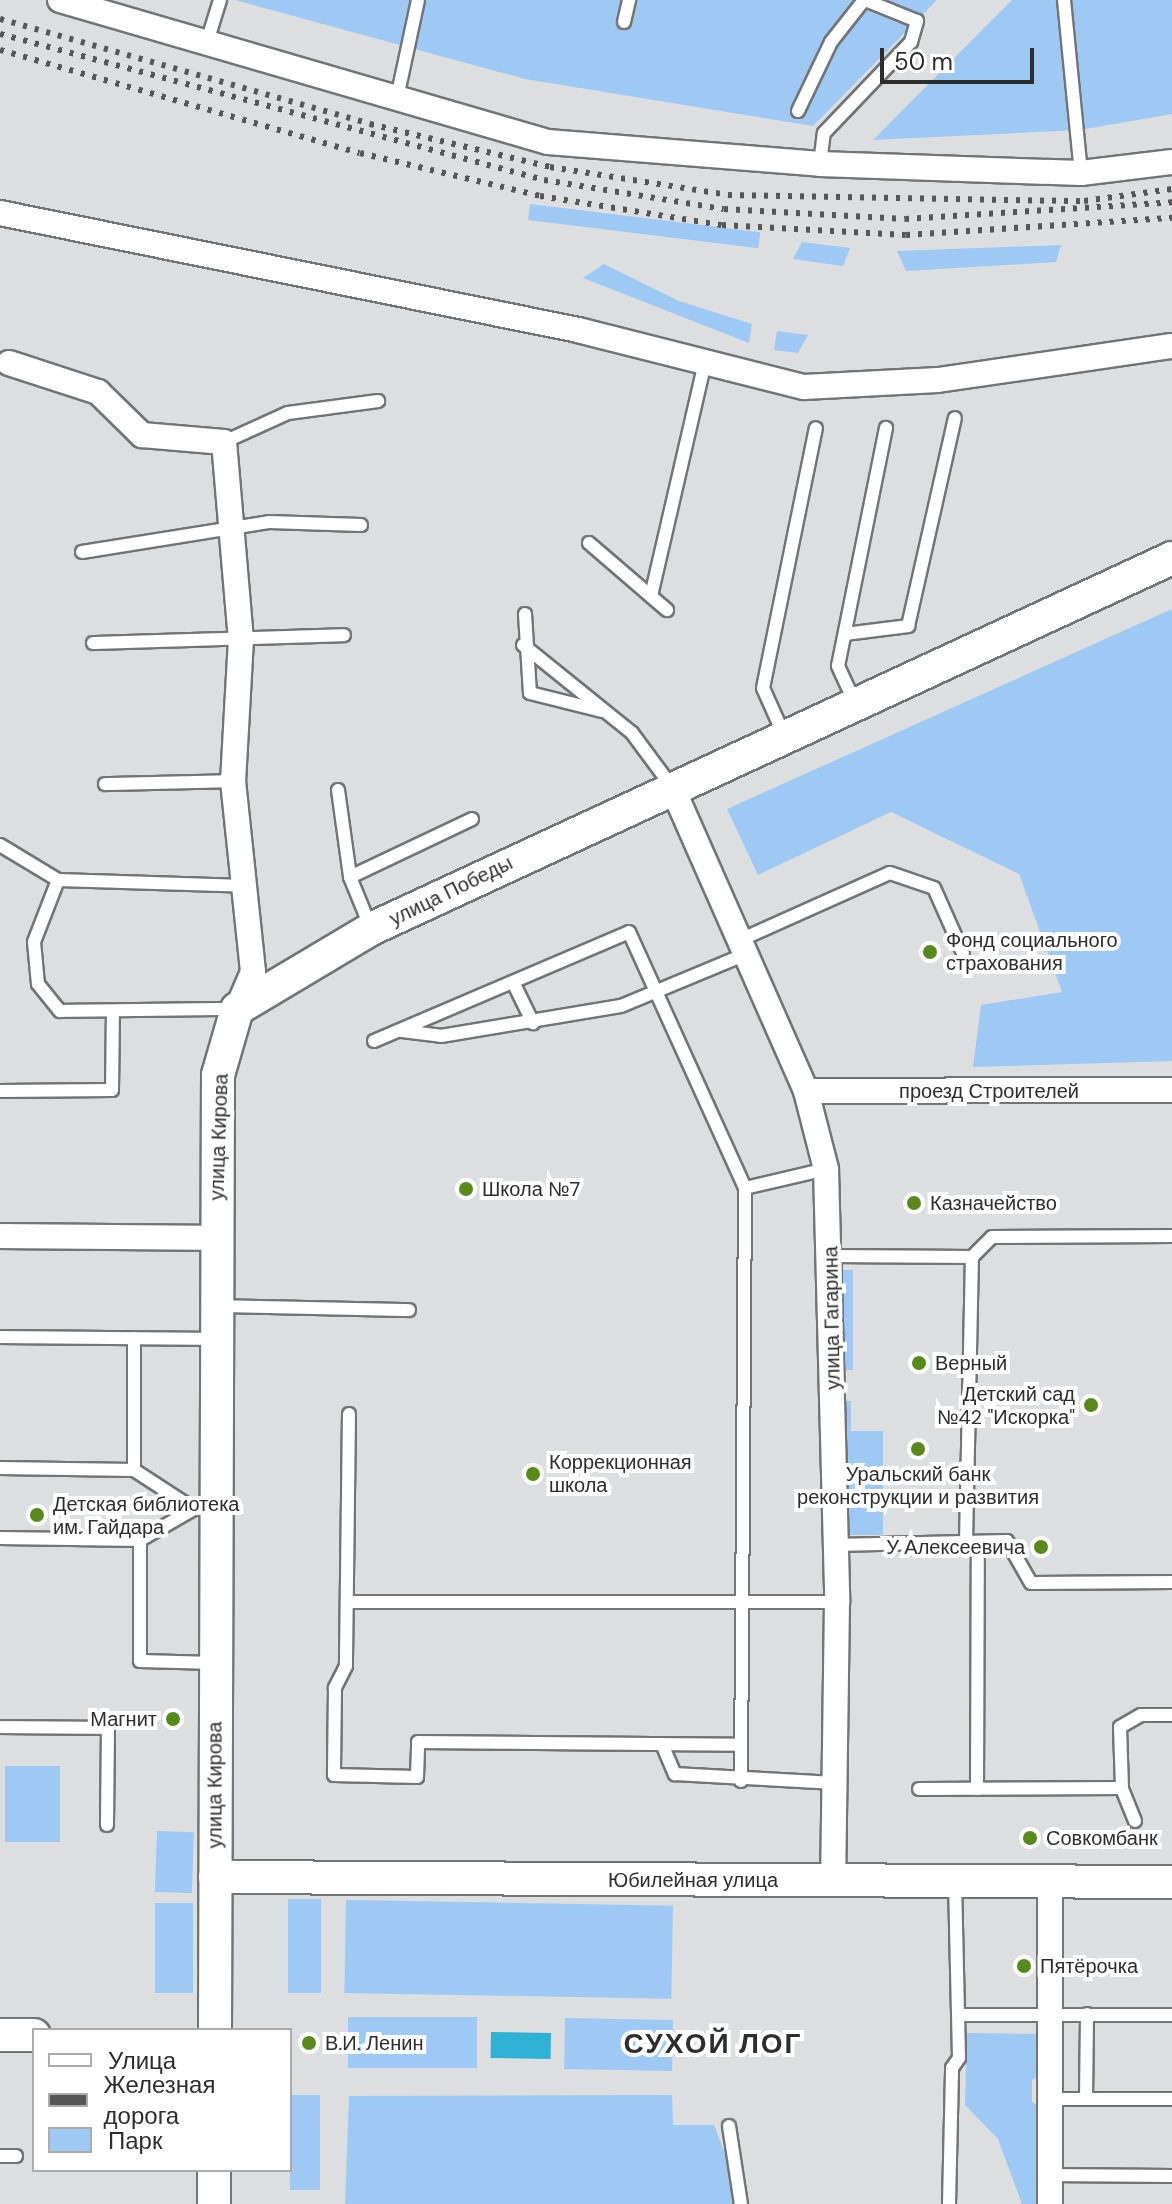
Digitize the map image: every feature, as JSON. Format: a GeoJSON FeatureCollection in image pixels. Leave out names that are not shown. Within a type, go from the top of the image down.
{"type":"FeatureCollection","features":[{"type":"Feature","properties":{"kind":"street"},"geometry":{"type":"LineString","coordinates":[[60,0],[548,142],[820,164],[1081,173],[1172,162]]}},
{"type":"Feature","properties":{"kind":"street"},"geometry":{"type":"LineString","coordinates":[[0,213],[578,330],[704,366],[804,387],[850,385],[1172,346]]}},
{"type":"Feature","properties":{"kind":"street"},"geometry":{"type":"LineString","coordinates":[[9,363],[98,392],[142,435],[224,442]]}},
{"type":"Feature","properties":{"kind":"street","name":"улица Кирова"},"geometry":{"type":"LineString","coordinates":[[215,2028],[216,1663],[205,1509],[217,1339],[218,1075],[237,1009],[253,972],[233,781],[241,639],[228,528],[224,442]]}},
{"type":"Feature","properties":{"kind":"street","name":"улица Победы"},"geometry":{"type":"LineString","coordinates":[[237,1009],[371,929],[784,735],[1172,558]]}},
{"type":"Feature","properties":{"kind":"street","name":"улица Гагарина"},"geometry":{"type":"LineString","coordinates":[[672,787],[806,1091],[826,1169],[831,1256],[837,1602],[833,1881]]}},
{"type":"Feature","properties":{"kind":"street","name":"проезд Строителей"},"geometry":{"type":"LineString","coordinates":[[806,1091],[1172,1090]]}},
{"type":"Feature","properties":{"kind":"street"},"geometry":{"type":"LineString","coordinates":[[0,1236],[217,1238]]}},
{"type":"Feature","properties":{"kind":"street","name":"Юбилейная улица"},"geometry":{"type":"LineString","coordinates":[[215,1877],[1172,1882]]}},
{"type":"Feature","properties":{"kind":"street"},"geometry":{"type":"LineString","coordinates":[[1050,1882],[1050,2204]]}},
{"type":"Feature","properties":{"kind":"street"},"geometry":{"type":"LineString","coordinates":[[0,2035],[32,2035]]}},
{"type":"Feature","properties":{"kind":"street"},"geometry":{"type":"LineString","coordinates":[[214,2172],[214,2204]]}},
{"type":"Feature","properties":{"kind":"lane"},"geometry":{"type":"LineString","coordinates":[[207,42],[220,0]]}},
{"type":"Feature","properties":{"kind":"lane"},"geometry":{"type":"LineString","coordinates":[[397,98],[418,0]]}},
{"type":"Feature","properties":{"kind":"lane"},"geometry":{"type":"LineString","coordinates":[[624,22],[629,0]]}},
{"type":"Feature","properties":{"kind":"lane"},"geometry":{"type":"LineString","coordinates":[[798,111],[831,42],[865,0],[917,21],[911,42],[824,133],[820,164]]}},
{"type":"Feature","properties":{"kind":"lane"},"geometry":{"type":"LineString","coordinates":[[1064,0],[1081,173]]}},
{"type":"Feature","properties":{"kind":"lane"},"geometry":{"type":"LineString","coordinates":[[651,596],[704,366]]}},
{"type":"Feature","properties":{"kind":"lane"},"geometry":{"type":"LineString","coordinates":[[224,442],[288,413],[378,401]]}},
{"type":"Feature","properties":{"kind":"lane"},"geometry":{"type":"LineString","coordinates":[[845,634],[908,626],[955,418]]}},
{"type":"Feature","properties":{"kind":"lane"},"geometry":{"type":"LineString","coordinates":[[784,735],[763,688],[816,428]]}},
{"type":"Feature","properties":{"kind":"lane"},"geometry":{"type":"LineString","coordinates":[[855,703],[838,666],[886,428]]}},
{"type":"Feature","properties":{"kind":"lane"},"geometry":{"type":"LineString","coordinates":[[82,552],[228,528],[361,525]]}},
{"type":"Feature","properties":{"kind":"lane"},"geometry":{"type":"LineString","coordinates":[[589,543],[667,610]]}},
{"type":"Feature","properties":{"kind":"lane"},"geometry":{"type":"LineString","coordinates":[[525,614],[523,645],[530,693],[609,713]]}},
{"type":"Feature","properties":{"kind":"lane"},"geometry":{"type":"LineString","coordinates":[[93,643],[344,635]]}},
{"type":"Feature","properties":{"kind":"lane"},"geometry":{"type":"LineString","coordinates":[[523,645],[609,713],[672,787]]}},
{"type":"Feature","properties":{"kind":"lane"},"geometry":{"type":"LineString","coordinates":[[105,784],[233,781]]}},
{"type":"Feature","properties":{"kind":"lane"},"geometry":{"type":"LineString","coordinates":[[338,790],[350,877],[371,929]]}},
{"type":"Feature","properties":{"kind":"lane"},"geometry":{"type":"LineString","coordinates":[[350,877],[472,819]]}},
{"type":"Feature","properties":{"kind":"lane"},"geometry":{"type":"LineString","coordinates":[[0,845],[58,880],[245,886]]}},
{"type":"Feature","properties":{"kind":"lane"},"geometry":{"type":"LineString","coordinates":[[399,1031],[441,1036],[533,1023],[658,995],[743,947],[890,873],[934,888],[963,953]]}},
{"type":"Feature","properties":{"kind":"lane"},"geometry":{"type":"LineString","coordinates":[[58,880],[37,921],[38,984],[60,1011],[237,1009]]}},
{"type":"Feature","properties":{"kind":"lane"},"geometry":{"type":"LineString","coordinates":[[374,1041],[629,932],[745,1188],[741,1781]]}},
{"type":"Feature","properties":{"kind":"lane"},"geometry":{"type":"LineString","coordinates":[[513,982],[533,1023]]}},
{"type":"Feature","properties":{"kind":"lane"},"geometry":{"type":"LineString","coordinates":[[0,1091],[112,1090],[113,1012]]}},
{"type":"Feature","properties":{"kind":"lane"},"geometry":{"type":"LineString","coordinates":[[745,1188],[826,1169]]}},
{"type":"Feature","properties":{"kind":"lane"},"geometry":{"type":"LineString","coordinates":[[977,1789],[972,1542],[972,1257],[992,1237],[1172,1236]]}},
{"type":"Feature","properties":{"kind":"lane"},"geometry":{"type":"LineString","coordinates":[[831,1256],[972,1257]]}},
{"type":"Feature","properties":{"kind":"lane"},"geometry":{"type":"LineString","coordinates":[[217,1306],[409,1310]]}},
{"type":"Feature","properties":{"kind":"lane"},"geometry":{"type":"LineString","coordinates":[[0,1337],[217,1339]]}},
{"type":"Feature","properties":{"kind":"lane"},"geometry":{"type":"LineString","coordinates":[[134,1338],[134,1470]]}},
{"type":"Feature","properties":{"kind":"lane"},"geometry":{"type":"LineString","coordinates":[[349,1414],[346,1666],[335,1688],[334,1775],[417,1777],[418,1742],[741,1745]]}},
{"type":"Feature","properties":{"kind":"lane"},"geometry":{"type":"LineString","coordinates":[[0,1468],[134,1470],[205,1509]]}},
{"type":"Feature","properties":{"kind":"lane"},"geometry":{"type":"LineString","coordinates":[[0,1538],[140,1540],[205,1509]]}},
{"type":"Feature","properties":{"kind":"lane"},"geometry":{"type":"LineString","coordinates":[[140,1540],[140,1661],[216,1663]]}},
{"type":"Feature","properties":{"kind":"lane"},"geometry":{"type":"LineString","coordinates":[[836,1545],[1007,1541],[1031,1583],[1172,1582]]}},
{"type":"Feature","properties":{"kind":"lane"},"geometry":{"type":"LineString","coordinates":[[348,1602],[837,1602]]}},
{"type":"Feature","properties":{"kind":"lane"},"geometry":{"type":"LineString","coordinates":[[1135,1821],[1122,1788],[1120,1727],[1141,1715],[1172,1715]]}},
{"type":"Feature","properties":{"kind":"lane"},"geometry":{"type":"LineString","coordinates":[[0,1727],[108,1728],[107,1825]]}},
{"type":"Feature","properties":{"kind":"lane"},"geometry":{"type":"LineString","coordinates":[[662,1744],[675,1774],[741,1781],[835,1783]]}},
{"type":"Feature","properties":{"kind":"lane"},"geometry":{"type":"LineString","coordinates":[[919,1789],[1122,1788]]}},
{"type":"Feature","properties":{"kind":"lane"},"geometry":{"type":"LineString","coordinates":[[949,2204],[959,2015],[955,1881]]}},
{"type":"Feature","properties":{"kind":"lane"},"geometry":{"type":"LineString","coordinates":[[1086,2099],[1087,2014]]}},
{"type":"Feature","properties":{"kind":"lane"},"geometry":{"type":"LineString","coordinates":[[959,2015],[1172,2015]]}},
{"type":"Feature","properties":{"kind":"lane"},"geometry":{"type":"LineString","coordinates":[[1049,2099],[1172,2099]]}},
{"type":"Feature","properties":{"kind":"lane"},"geometry":{"type":"LineString","coordinates":[[729,2126],[741,2204]]}},
{"type":"Feature","properties":{"kind":"lane"},"geometry":{"type":"LineString","coordinates":[[0,2156],[16,2156]]}},
{"type":"Feature","properties":{"kind":"lane"},"geometry":{"type":"LineString","coordinates":[[1049,2175],[1172,2176]]}},
{"type":"Feature","properties":{"kind":"green space"},"geometry":{"type":"Polygon","coordinates":[[[235,0],[937,0],[813,126],[525,79],[235,0]]]}},
{"type":"Feature","properties":{"kind":"green space"},"geometry":{"type":"Polygon","coordinates":[[[1012,0],[1172,0],[1172,114],[1080,130],[873,140],[1012,0]]]}},
{"type":"Feature","properties":{"kind":"green space"},"geometry":{"type":"Polygon","coordinates":[[[530,204],[760,232],[758,248],[528,220],[530,204]]]}},
{"type":"Feature","properties":{"kind":"green space"},"geometry":{"type":"Polygon","coordinates":[[[802,242],[850,248],[843,266],[793,259],[802,242]]]}},
{"type":"Feature","properties":{"kind":"green space"},"geometry":{"type":"Polygon","coordinates":[[[1061,245],[1056,262],[906,271],[897,251],[1061,245]]]}},
{"type":"Feature","properties":{"kind":"green space"},"geometry":{"type":"Polygon","coordinates":[[[604,264],[679,301],[752,324],[749,343],[583,278],[604,264]]]}},
{"type":"Feature","properties":{"kind":"green space"},"geometry":{"type":"Polygon","coordinates":[[[777,331],[808,335],[798,353],[774,350],[777,331]]]}},
{"type":"Feature","properties":{"kind":"green space"},"geometry":{"type":"Polygon","coordinates":[[[1172,609],[1172,1061],[973,1067],[981,1005],[1062,992],[1019,874],[891,812],[758,875],[727,809],[1172,609]]]}},
{"type":"Feature","properties":{"kind":"green space"},"geometry":{"type":"Polygon","coordinates":[[[842,1270],[853,1270],[853,1370],[842,1370],[842,1270]]]}},
{"type":"Feature","properties":{"kind":"green space"},"geometry":{"type":"Polygon","coordinates":[[[841,1401],[851,1401],[851,1431],[883,1431],[883,1535],[840,1535],[841,1401]]]}},
{"type":"Feature","properties":{"kind":"green space"},"geometry":{"type":"Polygon","coordinates":[[[5,1766],[60,1766],[60,1842],[5,1842],[5,1766]]]}},
{"type":"Feature","properties":{"kind":"green space"},"geometry":{"type":"Polygon","coordinates":[[[157,1831],[194,1832],[192,1893],[155,1892],[157,1831]]]}},
{"type":"Feature","properties":{"kind":"green space"},"geometry":{"type":"Polygon","coordinates":[[[288,1899],[321,1899],[321,1993],[288,1993],[288,1899]]]}},
{"type":"Feature","properties":{"kind":"green space"},"geometry":{"type":"Polygon","coordinates":[[[346,1900],[673,1906],[671,1999],[344,1993],[346,1900]]]}},
{"type":"Feature","properties":{"kind":"green space"},"geometry":{"type":"Polygon","coordinates":[[[155,1903],[193,1903],[193,1993],[155,1993],[155,1903]]]}},
{"type":"Feature","properties":{"kind":"green space"},"geometry":{"type":"Polygon","coordinates":[[[348,2017],[477,2017],[477,2068],[348,2068],[348,2017]]]}},
{"type":"Feature","properties":{"kind":"green space"},"geometry":{"type":"Polygon","coordinates":[[[565,2018],[673,2020],[672,2071],[564,2069],[565,2018]]]}},
{"type":"Feature","properties":{"kind":"green space"},"geometry":{"type":"Polygon","coordinates":[[[967,2033],[1042,2034],[1042,2075],[1032,2080],[1032,2102],[1042,2108],[1042,2204],[1022,2204],[998,2139],[965,2105],[967,2033]]]}},
{"type":"Feature","properties":{"kind":"green space"},"geometry":{"type":"Polygon","coordinates":[[[292,2095],[320,2095],[320,2190],[290,2190],[292,2095]]]}},
{"type":"Feature","properties":{"kind":"green space"},"geometry":{"type":"Polygon","coordinates":[[[672,2095],[673,2125],[714,2125],[732,2172],[732,2204],[345,2204],[349,2096],[672,2095]]]}},
{"type":"Feature","properties":{"kind":"shaded area"},"geometry":{"type":"Polygon","coordinates":[[[491,2032],[551,2033],[551,2059],[491,2058],[491,2032]]]}},
{"type":"Feature","properties":{"kind":"railway"},"geometry":{"type":"LineString","coordinates":[[0,19],[370,124],[550,167],[728,195],[1084,201],[1172,189]]}},
{"type":"Feature","properties":{"kind":"railway"},"geometry":{"type":"LineString","coordinates":[[0,34],[544,180],[724,209],[905,219],[1172,202]]}},
{"type":"Feature","properties":{"kind":"railway"},"geometry":{"type":"LineString","coordinates":[[0,50],[360,153],[540,196],[722,225],[906,235],[1172,218]]}},
{"type":"Feature","properties":{"kind":"place","name":"Фонд социального страхования"},"geometry":{"type":"Point","coordinates":[930,952]}},
{"type":"Feature","properties":{"kind":"place","name":"Школа №7"},"geometry":{"type":"Point","coordinates":[466,1189]}},
{"type":"Feature","properties":{"kind":"place","name":"Казначейство"},"geometry":{"type":"Point","coordinates":[914,1203]}},
{"type":"Feature","properties":{"kind":"place","name":"Верный"},"geometry":{"type":"Point","coordinates":[919,1363]}},
{"type":"Feature","properties":{"kind":"place","name":"Детский сад №42 \"Искорка\""},"geometry":{"type":"Point","coordinates":[1091,1405]}},
{"type":"Feature","properties":{"kind":"place","name":"Уральский банк реконструкции и развития"},"geometry":{"type":"Point","coordinates":[918,1449]}},
{"type":"Feature","properties":{"kind":"place","name":"Коррекционная школа"},"geometry":{"type":"Point","coordinates":[533,1474]}},
{"type":"Feature","properties":{"kind":"place","name":"Детская библиотека им. Гайдара"},"geometry":{"type":"Point","coordinates":[37,1515]}},
{"type":"Feature","properties":{"kind":"place","name":"У Алексеевича"},"geometry":{"type":"Point","coordinates":[1041,1547]}},
{"type":"Feature","properties":{"kind":"place","name":"Магнит"},"geometry":{"type":"Point","coordinates":[173,1719]}},
{"type":"Feature","properties":{"kind":"place","name":"Совкомбанк"},"geometry":{"type":"Point","coordinates":[1030,1838]}},
{"type":"Feature","properties":{"kind":"place","name":"Пятёрочка"},"geometry":{"type":"Point","coordinates":[1024,1966]}},
{"type":"Feature","properties":{"kind":"place","name":"В.И. Ленин"},"geometry":{"type":"Point","coordinates":[309,2043]}},
{"type":"Feature","properties":{"kind":"district","name":"СУХОЙ ЛОГ"},"geometry":{"type":"Point","coordinates":[713,2044]}}]}
